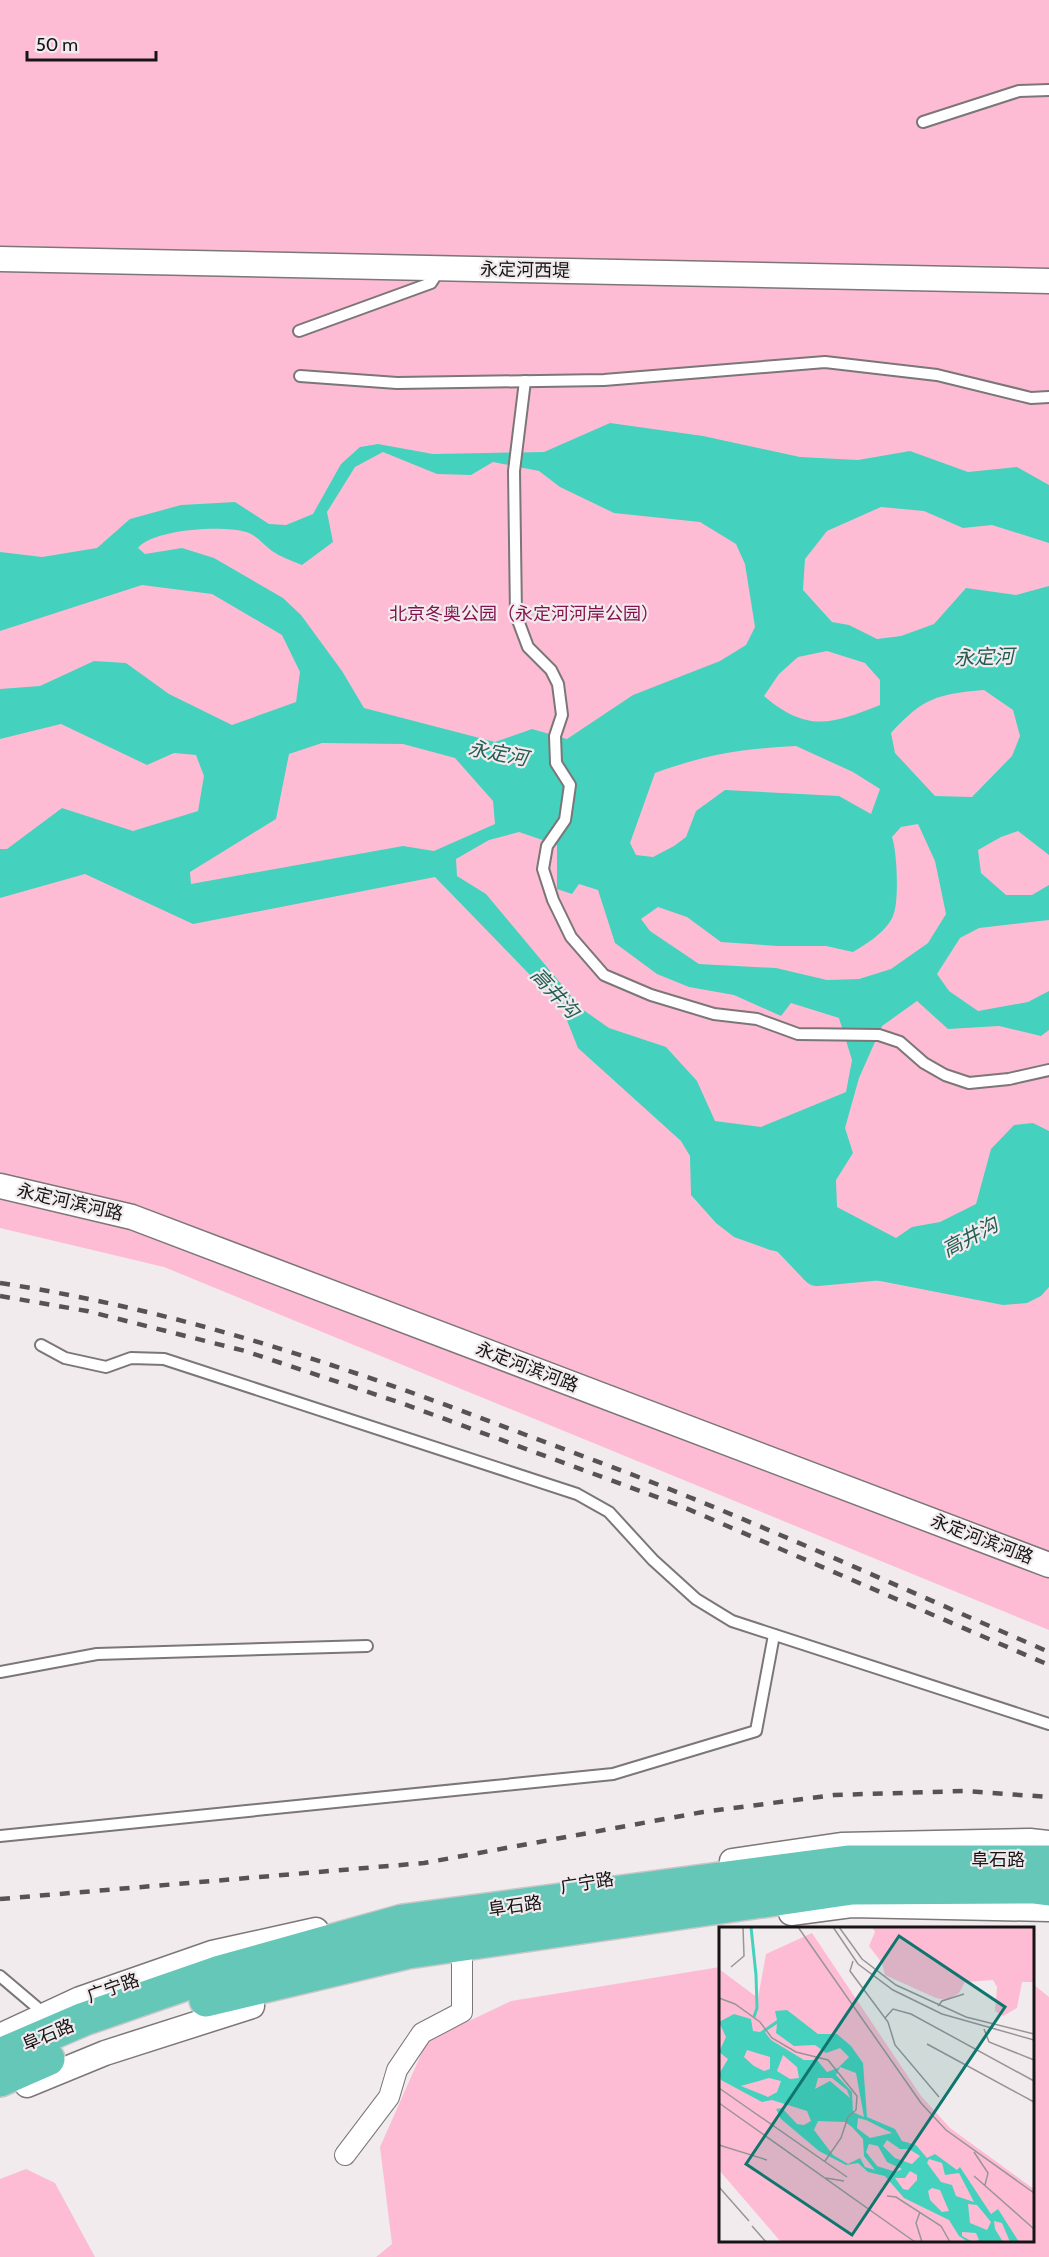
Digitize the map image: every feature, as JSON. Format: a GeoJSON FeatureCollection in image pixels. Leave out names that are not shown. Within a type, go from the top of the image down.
{"type":"FeatureCollection","features":[{"type":"Feature","properties":{"kind":"highway","name":"阜石路"},"geometry":{"type":"LineString","coordinates":[[0,2055],[84,2019],[217,1973],[403,1921],[849,1862],[1049,1862]]}},
{"type":"Feature","properties":{"kind":"highway","name":"阜石路"},"geometry":{"type":"LineString","coordinates":[[0,2080],[96,2038],[224,1994],[408,1952],[852,1888],[1033,1887],[1049,1889]]}},
{"type":"Feature","properties":{"kind":"street","name":"永定河西堤"},"geometry":{"type":"LineString","coordinates":[[0,259],[1049,281]]}},
{"type":"Feature","properties":{"kind":"street","name":"永定河滨河路"},"geometry":{"type":"LineString","coordinates":[[0,1186],[132,1217],[1049,1565]]}},
{"type":"Feature","properties":{"kind":"street","name":"广宁路"},"geometry":{"type":"LineString","coordinates":[[0,2036],[80,1999],[212,1953],[397,1912],[842,1845],[1030,1840],[1049,1843]]}},
{"type":"Feature","properties":{"kind":"street"},"geometry":{"type":"LineString","coordinates":[[0,2096],[105,2053],[225,2012],[412,1966],[558,1941],[851,1905],[1049,1909]]}},
{"type":"Feature","properties":{"kind":"street"},"geometry":{"type":"LineString","coordinates":[[345,2155],[389,2097],[397,2070],[422,2033],[462,2012],[462,1959]]}},
{"type":"Feature","properties":{"kind":"lane"},"geometry":{"type":"LineString","coordinates":[[922,122],[1019,91],[1049,90]]}},
{"type":"Feature","properties":{"kind":"lane"},"geometry":{"type":"LineString","coordinates":[[299,331],[431,284],[440,268]]}},
{"type":"Feature","properties":{"kind":"lane"},"geometry":{"type":"LineString","coordinates":[[300,376],[397,383],[604,380],[825,362],[937,375],[1031,398],[1049,397]]}},
{"type":"Feature","properties":{"kind":"lane"},"geometry":{"type":"LineString","coordinates":[[525,381],[514,471],[516,615],[528,647],[551,670],[558,684],[562,715],[555,736],[556,763],[570,785],[565,820],[547,846],[543,869],[553,900],[572,937],[604,975],[651,995],[714,1014],[757,1019],[798,1034],[879,1035],[900,1042],[924,1063],[945,1075],[969,1083],[1009,1079],[1049,1071]]}},
{"type":"Feature","properties":{"kind":"lane"},"geometry":{"type":"LineString","coordinates":[[41,1345],[65,1358],[106,1367],[131,1358],[164,1359],[577,1494],[609,1512],[652,1560],[696,1599],[732,1621],[1049,1724]]}},
{"type":"Feature","properties":{"kind":"lane"},"geometry":{"type":"LineString","coordinates":[[0,1836],[613,1774],[756,1731],[774,1635]]}},
{"type":"Feature","properties":{"kind":"lane"},"geometry":{"type":"LineString","coordinates":[[0,1672],[97,1654],[367,1646]]}},
{"type":"Feature","properties":{"kind":"lane"},"geometry":{"type":"LineString","coordinates":[[0,1976],[46,2015]]}},
{"type":"Feature","properties":{"kind":"green space","name":"北京冬奥公园（永定河河岸公园）"},"geometry":{"type":"Polygon","coordinates":[[[0,0],[1049,0],[1049,1630],[164,1267],[0,1228],[0,0]]]}},
{"type":"Feature","properties":{"kind":"green space"},"geometry":{"type":"Polygon","coordinates":[[[719,1967],[719,2242],[1034,2242],[1034,1985],[1049,1997],[1049,2257],[376,2257],[392,2244],[380,2147],[427,2041],[511,2001],[719,1967]]]}},
{"type":"Feature","properties":{"kind":"green space"},"geometry":{"type":"Polygon","coordinates":[[[26,2169],[55,2183],[95,2257],[0,2257],[0,2179],[26,2169]]]}},
{"type":"Feature","properties":{"kind":"water","name":"永定河"},"geometry":{"type":"Polygon","coordinates":[[[610,423],[703,436],[800,457],[858,460],[910,451],[968,472],[1017,467],[1049,485],[1049,543],[992,525],[963,528],[924,511],[881,507],[827,531],[805,559],[803,590],[832,622],[849,625],[877,639],[901,636],[934,624],[966,588],[1016,595],[1049,586],[1049,855],[1018,831],[1001,837],[978,850],[981,873],[1006,895],[1032,895],[1049,885],[1049,920],[979,928],[960,938],[937,974],[949,991],[978,1011],[1028,1002],[1049,991],[1049,1030],[1041,1036],[999,1026],[948,1029],[917,1001],[882,1026],[859,1078],[845,1128],[853,1153],[836,1180],[837,1207],[896,1238],[912,1227],[940,1222],[976,1204],[991,1149],[1014,1125],[1033,1123],[1049,1131],[1049,1287],[1041,1296],[1027,1303],[1003,1305],[875,1280],[817,1260],[770,1250],[734,1237],[716,1223],[691,1195],[690,1156],[681,1141],[578,1048],[562,1008],[435,877],[193,924],[85,874],[0,898],[0,849],[7,849],[62,808],[133,831],[198,811],[204,776],[196,755],[174,753],[147,765],[61,724],[0,739],[0,689],[40,686],[94,661],[126,663],[169,694],[232,725],[296,702],[300,672],[282,635],[212,594],[142,585],[0,631],[0,552],[42,557],[97,548],[130,519],[181,505],[235,502],[269,524],[286,525],[313,514],[341,464],[360,447],[378,444],[433,454],[544,452],[610,423]],[[383,452],[355,467],[327,512],[333,542],[302,565],[275,553],[249,533],[235,530],[189,530],[158,536],[138,548],[145,554],[182,548],[214,558],[283,598],[301,615],[342,671],[364,708],[495,742],[532,729],[567,739],[633,695],[720,661],[746,645],[755,627],[745,564],[736,544],[700,522],[614,513],[560,487],[539,471],[493,462],[471,475],[437,474],[383,452]],[[827,651],[798,657],[779,674],[764,696],[779,708],[807,720],[820,722],[834,720],[880,705],[880,680],[865,663],[827,651]],[[984,690],[954,693],[922,705],[891,733],[895,753],[935,796],[972,797],[1012,756],[1020,736],[1013,710],[984,690]],[[322,743],[289,754],[276,819],[190,872],[191,884],[403,846],[434,851],[495,824],[493,801],[455,758],[403,744],[322,743]],[[796,746],[708,757],[655,773],[630,843],[636,855],[653,857],[674,846],[686,837],[696,811],[725,790],[839,796],[871,814],[880,789],[853,772],[796,746]],[[918,824],[901,827],[892,837],[897,875],[894,913],[883,930],[853,952],[826,946],[778,946],[721,942],[687,917],[658,907],[641,919],[650,931],[699,964],[776,968],[827,980],[859,979],[891,969],[928,943],[946,914],[935,861],[918,824]],[[519,832],[489,840],[456,859],[457,876],[486,894],[582,1009],[609,1028],[666,1047],[697,1081],[715,1121],[761,1127],[846,1092],[852,1060],[839,1018],[791,1003],[781,1016],[734,995],[689,987],[657,974],[615,943],[598,890],[579,884],[572,894],[557,889],[557,845],[519,832]]]}},
{"type":"Feature","properties":{"kind":"waterway","name":"高井沟"},"geometry":{"type":"LineString","coordinates":[[776,1227],[817,1270],[882,1264]]}},
{"type":"Feature","properties":{"kind":"railway"},"geometry":{"type":"LineString","coordinates":[[0,1283],[135,1309],[202,1326],[397,1387],[689,1497],[1049,1652]]}},
{"type":"Feature","properties":{"kind":"railway"},"geometry":{"type":"LineString","coordinates":[[0,1296],[87,1311],[245,1351],[404,1404],[681,1506],[1049,1665]]}},
{"type":"Feature","properties":{"kind":"railway"},"geometry":{"type":"LineString","coordinates":[[0,1899],[424,1863],[703,1812],[834,1795],[964,1791],[1049,1797]]}}]}
